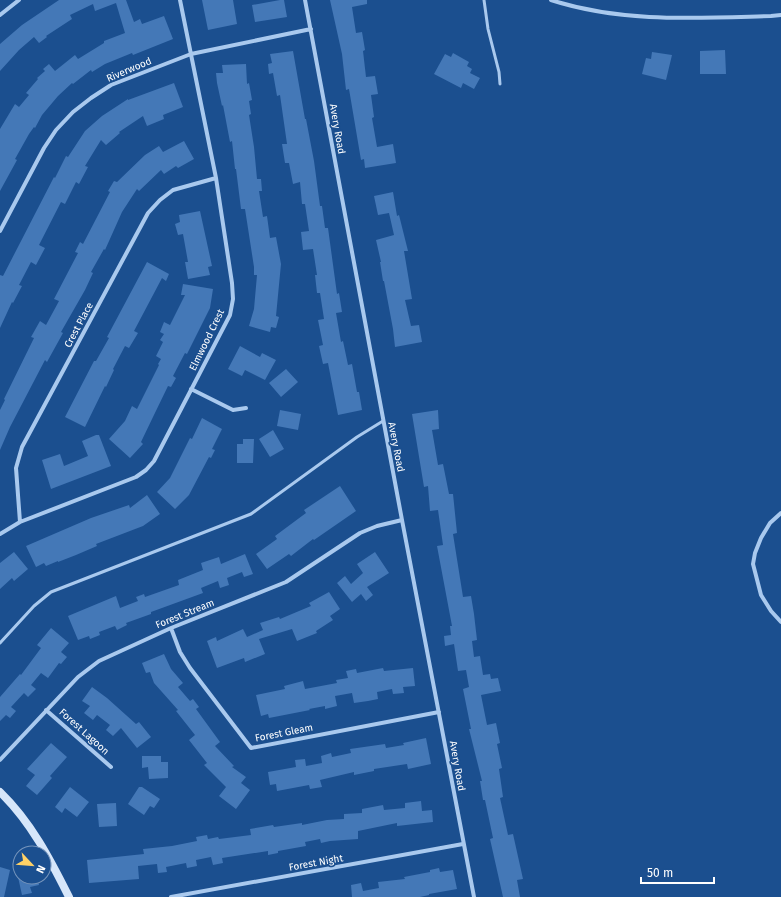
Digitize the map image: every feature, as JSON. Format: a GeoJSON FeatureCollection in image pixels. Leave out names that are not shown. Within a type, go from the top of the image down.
{"type":"FeatureCollection","features":[{"type":"Feature","properties":{"kind":"street"},"geometry":{"type":"LineString","coordinates":[[0,15],[19,0]]}},
{"type":"Feature","properties":{"kind":"street","name":"Elmwood Crest"},"geometry":{"type":"LineString","coordinates":[[0,534],[20,522],[136,477],[146,470],[154,461],[230,315],[232,283],[216,178],[180,0]]}},
{"type":"Feature","properties":{"kind":"street","name":"Avery Road"},"geometry":{"type":"LineString","coordinates":[[305,0],[383,421],[474,897]]}},
{"type":"Feature","properties":{"kind":"street"},"geometry":{"type":"LineString","coordinates":[[552,0],[584,9],[637,17],[694,18],[781,15]]}},
{"type":"Feature","properties":{"kind":"street","name":"Riverwood"},"geometry":{"type":"LineString","coordinates":[[0,231],[44,148],[56,130],[73,112],[112,85],[192,54],[311,29]]}},
{"type":"Feature","properties":{"kind":"street","name":"Crest Place"},"geometry":{"type":"LineString","coordinates":[[20,522],[16,468],[22,447],[148,213],[160,200],[173,190],[216,178]]}},
{"type":"Feature","properties":{"kind":"street"},"geometry":{"type":"LineString","coordinates":[[191,389],[232,410],[246,408]]}},
{"type":"Feature","properties":{"kind":"street"},"geometry":{"type":"LineString","coordinates":[[780,621],[771,611],[761,595],[753,564],[755,553],[761,538],[770,523],[781,513]]}},
{"type":"Feature","properties":{"kind":"street","name":"Forest Stream"},"geometry":{"type":"LineString","coordinates":[[0,760],[78,677],[99,661],[171,628],[286,582],[360,533],[377,526],[402,520]]}},
{"type":"Feature","properties":{"kind":"street","name":"Forest Gleam"},"geometry":{"type":"LineString","coordinates":[[171,628],[180,652],[190,668],[251,748],[439,712]]}},
{"type":"Feature","properties":{"kind":"street","name":"Forest Lagoon"},"geometry":{"type":"LineString","coordinates":[[46,710],[111,767]]}},
{"type":"Feature","properties":{"kind":"street"},"geometry":{"type":"LineString","coordinates":[[0,792],[12,804],[33,831],[51,861],[69,897]]}},
{"type":"Feature","properties":{"kind":"street","name":"Forest Night"},"geometry":{"type":"LineString","coordinates":[[171,897],[463,844]]}},
{"type":"Feature","properties":{"kind":"lane"},"geometry":{"type":"LineString","coordinates":[[484,0],[488,28],[499,72],[500,84]]}},
{"type":"Feature","properties":{"kind":"lane"},"geometry":{"type":"LineString","coordinates":[[0,643],[34,606],[51,592],[251,514],[357,437],[383,421]]}},
{"type":"Feature","properties":{"kind":"building"},"geometry":{"type":"Polygon","coordinates":[[[59,0],[126,0],[134,22],[140,19],[142,24],[164,16],[173,39],[133,55],[132,53],[105,64],[92,72],[91,70],[73,84],[72,83],[58,96],[29,134],[0,191],[0,129],[15,104],[19,107],[29,95],[26,93],[38,79],[37,78],[45,71],[43,69],[49,64],[55,71],[75,55],[78,59],[104,43],[104,41],[125,33],[116,3],[95,11],[93,4],[70,15],[72,19],[46,36],[47,37],[39,43],[34,37],[19,50],[0,71],[0,44],[22,25],[59,0]]]}},
{"type":"Feature","properties":{"kind":"building"},"geometry":{"type":"Polygon","coordinates":[[[202,0],[233,0],[237,24],[208,30],[202,0]]]}},
{"type":"Feature","properties":{"kind":"building"},"geometry":{"type":"Polygon","coordinates":[[[284,0],[287,17],[255,22],[252,5],[284,0]]]}},
{"type":"Feature","properties":{"kind":"building"},"geometry":{"type":"Polygon","coordinates":[[[330,0],[367,0],[367,4],[352,7],[356,33],[362,32],[365,50],[363,51],[366,77],[375,76],[378,94],[371,95],[374,117],[372,118],[377,147],[393,144],[396,163],[365,168],[364,159],[361,160],[349,89],[346,90],[342,54],[330,0]]]}},
{"type":"Feature","properties":{"kind":"building"},"geometry":{"type":"Polygon","coordinates":[[[725,50],[726,74],[700,74],[700,51],[725,50]]]}},
{"type":"Feature","properties":{"kind":"building"},"geometry":{"type":"Polygon","coordinates":[[[293,51],[314,161],[320,206],[322,206],[325,228],[328,228],[337,294],[339,293],[342,312],[336,313],[341,342],[343,341],[348,365],[352,364],[362,410],[338,415],[328,363],[323,364],[319,346],[323,345],[318,320],[324,319],[320,293],[317,293],[315,275],[317,275],[313,249],[303,250],[301,232],[309,231],[305,204],[302,204],[300,182],[293,184],[289,163],[285,163],[282,144],[287,144],[280,95],[277,96],[273,73],[269,74],[268,64],[272,63],[270,54],[293,51]]]}},
{"type":"Feature","properties":{"kind":"building"},"geometry":{"type":"Polygon","coordinates":[[[652,52],[672,55],[666,80],[642,74],[646,58],[651,59],[652,52]]]}},
{"type":"Feature","properties":{"kind":"building"},"geometry":{"type":"Polygon","coordinates":[[[453,53],[469,62],[467,66],[472,69],[470,73],[480,78],[474,89],[463,83],[461,88],[434,74],[445,54],[451,57],[453,53]]]}},
{"type":"Feature","properties":{"kind":"building"},"geometry":{"type":"Polygon","coordinates":[[[246,64],[247,84],[249,83],[252,100],[249,101],[251,114],[249,115],[257,179],[261,179],[262,191],[259,191],[263,217],[267,216],[270,238],[276,237],[281,264],[276,316],[279,317],[276,328],[271,327],[270,332],[249,326],[254,309],[257,275],[254,275],[245,209],[241,209],[232,141],[230,142],[216,73],[223,73],[222,65],[246,64]]]}},
{"type":"Feature","properties":{"kind":"building"},"geometry":{"type":"Polygon","coordinates":[[[174,83],[183,107],[163,115],[164,119],[147,126],[143,116],[119,132],[120,133],[106,145],[101,140],[85,166],[88,167],[79,184],[76,182],[65,204],[61,202],[39,245],[45,248],[36,265],[31,262],[19,285],[22,286],[13,303],[12,302],[0,328],[0,275],[3,276],[66,156],[68,157],[85,131],[102,116],[128,99],[174,83]]]}},
{"type":"Feature","properties":{"kind":"building"},"geometry":{"type":"Polygon","coordinates":[[[184,141],[194,159],[178,168],[176,166],[164,174],[161,170],[139,191],[137,189],[122,212],[105,250],[104,249],[91,272],[93,273],[85,290],[61,332],[63,333],[47,362],[45,360],[10,427],[0,450],[0,410],[5,400],[4,399],[34,338],[31,337],[40,321],[46,325],[59,301],[54,299],[78,253],[75,252],[80,242],[83,244],[110,192],[108,191],[114,181],[117,182],[145,155],[159,146],[163,152],[184,141]]]}},
{"type":"Feature","properties":{"kind":"building"},"geometry":{"type":"Polygon","coordinates":[[[393,192],[397,216],[399,215],[408,251],[404,251],[412,299],[405,300],[411,326],[419,325],[422,342],[395,347],[376,240],[394,235],[389,213],[378,215],[374,196],[393,192]]]}},
{"type":"Feature","properties":{"kind":"building"},"geometry":{"type":"Polygon","coordinates":[[[200,211],[212,266],[208,267],[210,275],[188,279],[185,262],[188,262],[183,234],[178,235],[175,224],[180,222],[179,215],[200,211]]]}},
{"type":"Feature","properties":{"kind":"building"},"geometry":{"type":"Polygon","coordinates":[[[147,262],[169,274],[166,281],[162,278],[134,331],[138,333],[129,348],[125,346],[85,427],[65,417],[94,361],[96,361],[109,338],[107,337],[147,262]]]}},
{"type":"Feature","properties":{"kind":"building"},"geometry":{"type":"Polygon","coordinates":[[[183,284],[213,289],[210,308],[187,354],[185,353],[173,376],[176,378],[171,387],[168,386],[141,442],[143,444],[130,458],[109,439],[125,421],[132,406],[137,409],[159,365],[158,364],[161,359],[156,356],[163,342],[160,340],[164,334],[160,332],[164,322],[170,325],[185,295],[181,295],[183,284]]]}},
{"type":"Feature","properties":{"kind":"building"},"geometry":{"type":"Polygon","coordinates":[[[240,346],[260,357],[262,353],[276,360],[265,380],[245,370],[242,376],[228,369],[240,346]]]}},
{"type":"Feature","properties":{"kind":"building"},"geometry":{"type":"Polygon","coordinates":[[[286,369],[298,382],[281,397],[269,383],[286,369]]]}},
{"type":"Feature","properties":{"kind":"building"},"geometry":{"type":"Polygon","coordinates":[[[280,410],[301,414],[298,430],[277,426],[280,410]]]}},
{"type":"Feature","properties":{"kind":"building"},"geometry":{"type":"Polygon","coordinates":[[[438,410],[439,429],[432,430],[438,465],[443,464],[449,494],[453,494],[457,533],[453,534],[463,597],[471,596],[474,614],[477,640],[472,641],[474,657],[480,656],[483,675],[490,674],[491,679],[498,678],[501,691],[481,695],[487,725],[496,723],[500,743],[497,744],[502,768],[499,769],[503,797],[500,798],[508,835],[513,834],[523,879],[517,880],[520,897],[503,897],[490,839],[493,838],[485,800],[483,800],[480,781],[482,781],[469,729],[471,729],[463,689],[469,687],[466,670],[458,671],[454,644],[445,646],[444,636],[451,635],[450,626],[452,626],[437,546],[443,545],[438,510],[430,511],[428,486],[424,487],[412,414],[438,410]]]}},
{"type":"Feature","properties":{"kind":"building"},"geometry":{"type":"Polygon","coordinates":[[[202,418],[222,429],[212,449],[215,450],[211,458],[209,457],[189,495],[175,509],[157,492],[170,478],[202,418]]]}},
{"type":"Feature","properties":{"kind":"building"},"geometry":{"type":"Polygon","coordinates":[[[273,430],[284,449],[270,457],[259,439],[273,430]]]}},
{"type":"Feature","properties":{"kind":"building"},"geometry":{"type":"Polygon","coordinates":[[[99,435],[111,466],[51,489],[42,460],[60,454],[64,466],[88,456],[82,441],[99,435]]]}},
{"type":"Feature","properties":{"kind":"building"},"geometry":{"type":"Polygon","coordinates":[[[243,439],[254,439],[253,463],[237,463],[237,444],[243,444],[243,439]]]}},
{"type":"Feature","properties":{"kind":"building"},"geometry":{"type":"Polygon","coordinates":[[[340,486],[356,511],[314,540],[313,539],[291,556],[289,554],[267,569],[256,554],[277,539],[275,536],[306,513],[304,510],[340,486]]]}},
{"type":"Feature","properties":{"kind":"building"},"geometry":{"type":"Polygon","coordinates":[[[147,495],[160,514],[143,526],[96,544],[97,546],[58,562],[46,566],[44,563],[36,567],[26,546],[91,518],[129,505],[130,508],[147,495]]]}},
{"type":"Feature","properties":{"kind":"building"},"geometry":{"type":"Polygon","coordinates":[[[14,552],[28,569],[14,581],[12,578],[0,589],[0,563],[14,552]]]}},
{"type":"Feature","properties":{"kind":"building"},"geometry":{"type":"Polygon","coordinates":[[[375,552],[389,573],[367,587],[373,595],[366,601],[361,594],[352,602],[337,583],[345,576],[351,584],[363,573],[357,564],[375,552]]]}},
{"type":"Feature","properties":{"kind":"building"},"geometry":{"type":"Polygon","coordinates":[[[245,554],[253,574],[244,577],[242,572],[227,578],[229,585],[220,588],[218,581],[201,588],[203,593],[151,612],[151,614],[126,623],[127,625],[117,630],[115,626],[99,632],[100,635],[90,639],[89,636],[78,640],[68,616],[116,596],[120,608],[138,601],[136,597],[144,594],[145,597],[179,585],[178,580],[203,570],[201,563],[219,557],[221,564],[245,554]]]}},
{"type":"Feature","properties":{"kind":"building"},"geometry":{"type":"Polygon","coordinates":[[[329,592],[340,609],[330,616],[333,620],[316,631],[317,633],[297,641],[292,629],[259,639],[265,654],[245,662],[244,658],[217,668],[207,641],[216,637],[217,641],[243,629],[247,637],[263,630],[260,623],[279,617],[280,619],[311,606],[309,603],[329,592]]]}},
{"type":"Feature","properties":{"kind":"building"},"geometry":{"type":"Polygon","coordinates":[[[51,628],[69,643],[61,652],[67,657],[61,664],[59,663],[48,678],[41,673],[31,685],[36,689],[28,697],[24,693],[11,707],[16,711],[10,718],[6,715],[0,721],[0,697],[20,674],[21,675],[41,648],[37,645],[51,628]]]}},
{"type":"Feature","properties":{"kind":"building"},"geometry":{"type":"Polygon","coordinates":[[[164,654],[171,669],[183,683],[178,687],[190,701],[193,699],[199,707],[196,709],[220,742],[215,746],[234,766],[232,767],[246,777],[241,783],[250,790],[236,809],[219,796],[226,787],[204,765],[207,763],[189,740],[195,735],[176,711],[178,710],[154,683],[150,672],[146,673],[142,663],[164,654]]]}},
{"type":"Feature","properties":{"kind":"building"},"geometry":{"type":"Polygon","coordinates":[[[383,668],[384,671],[413,668],[415,686],[403,687],[404,693],[393,694],[392,689],[377,692],[378,699],[368,701],[354,703],[352,693],[335,696],[337,706],[325,709],[325,706],[269,718],[268,714],[261,716],[256,695],[285,689],[284,686],[303,681],[305,689],[337,683],[336,680],[348,678],[346,671],[356,669],[357,673],[383,668]]]}},
{"type":"Feature","properties":{"kind":"building"},"geometry":{"type":"Polygon","coordinates":[[[92,687],[107,698],[136,724],[139,722],[151,737],[137,748],[121,728],[113,736],[106,730],[110,725],[97,715],[93,720],[84,713],[90,706],[82,701],[92,687]]]}},
{"type":"Feature","properties":{"kind":"building"},"geometry":{"type":"Polygon","coordinates":[[[426,738],[431,764],[408,769],[407,764],[374,769],[374,771],[354,775],[354,772],[320,780],[322,787],[310,789],[309,785],[277,791],[276,784],[270,785],[268,772],[296,767],[295,760],[305,759],[306,766],[322,763],[321,756],[331,753],[332,757],[351,753],[350,749],[385,744],[386,748],[404,745],[403,743],[426,738]]]}},
{"type":"Feature","properties":{"kind":"building"},"geometry":{"type":"Polygon","coordinates":[[[51,743],[67,757],[50,776],[52,778],[37,795],[26,786],[35,775],[27,769],[51,743]]]}},
{"type":"Feature","properties":{"kind":"building"},"geometry":{"type":"Polygon","coordinates":[[[142,756],[161,756],[161,762],[168,762],[168,778],[149,779],[148,767],[142,768],[142,756]]]}},
{"type":"Feature","properties":{"kind":"building"},"geometry":{"type":"Polygon","coordinates":[[[70,787],[89,802],[77,817],[65,808],[62,813],[55,807],[70,787]]]}},
{"type":"Feature","properties":{"kind":"building"},"geometry":{"type":"Polygon","coordinates":[[[139,787],[142,787],[160,799],[154,808],[150,806],[144,815],[128,804],[139,787]]]}},
{"type":"Feature","properties":{"kind":"building"},"geometry":{"type":"Polygon","coordinates":[[[421,801],[422,811],[432,810],[433,822],[397,826],[397,823],[358,831],[358,839],[321,843],[320,839],[305,842],[306,846],[278,851],[278,853],[268,855],[268,851],[222,858],[223,863],[213,865],[211,857],[196,860],[197,866],[187,868],[186,863],[166,867],[167,872],[158,873],[157,864],[138,866],[139,879],[89,883],[87,860],[144,854],[143,849],[172,846],[197,841],[196,837],[207,835],[208,839],[218,837],[219,839],[251,835],[250,829],[273,825],[274,827],[302,823],[302,825],[327,820],[344,819],[344,814],[362,813],[362,809],[383,805],[384,810],[405,808],[405,803],[421,801]]]}},
{"type":"Feature","properties":{"kind":"building"},"geometry":{"type":"Polygon","coordinates":[[[116,803],[117,826],[99,827],[97,804],[116,803]]]}},
{"type":"Feature","properties":{"kind":"building"},"geometry":{"type":"Polygon","coordinates":[[[0,867],[10,870],[4,897],[0,897],[0,867]]]}},
{"type":"Feature","properties":{"kind":"building"},"geometry":{"type":"Polygon","coordinates":[[[439,868],[440,872],[453,870],[457,889],[420,897],[352,897],[351,885],[361,883],[363,891],[379,888],[378,882],[405,879],[404,877],[430,872],[430,870],[439,868]]]}},
{"type":"Feature","properties":{"kind":"building"},"geometry":{"type":"Polygon","coordinates":[[[20,885],[39,885],[30,887],[32,893],[22,895],[20,885]]]}}]}
